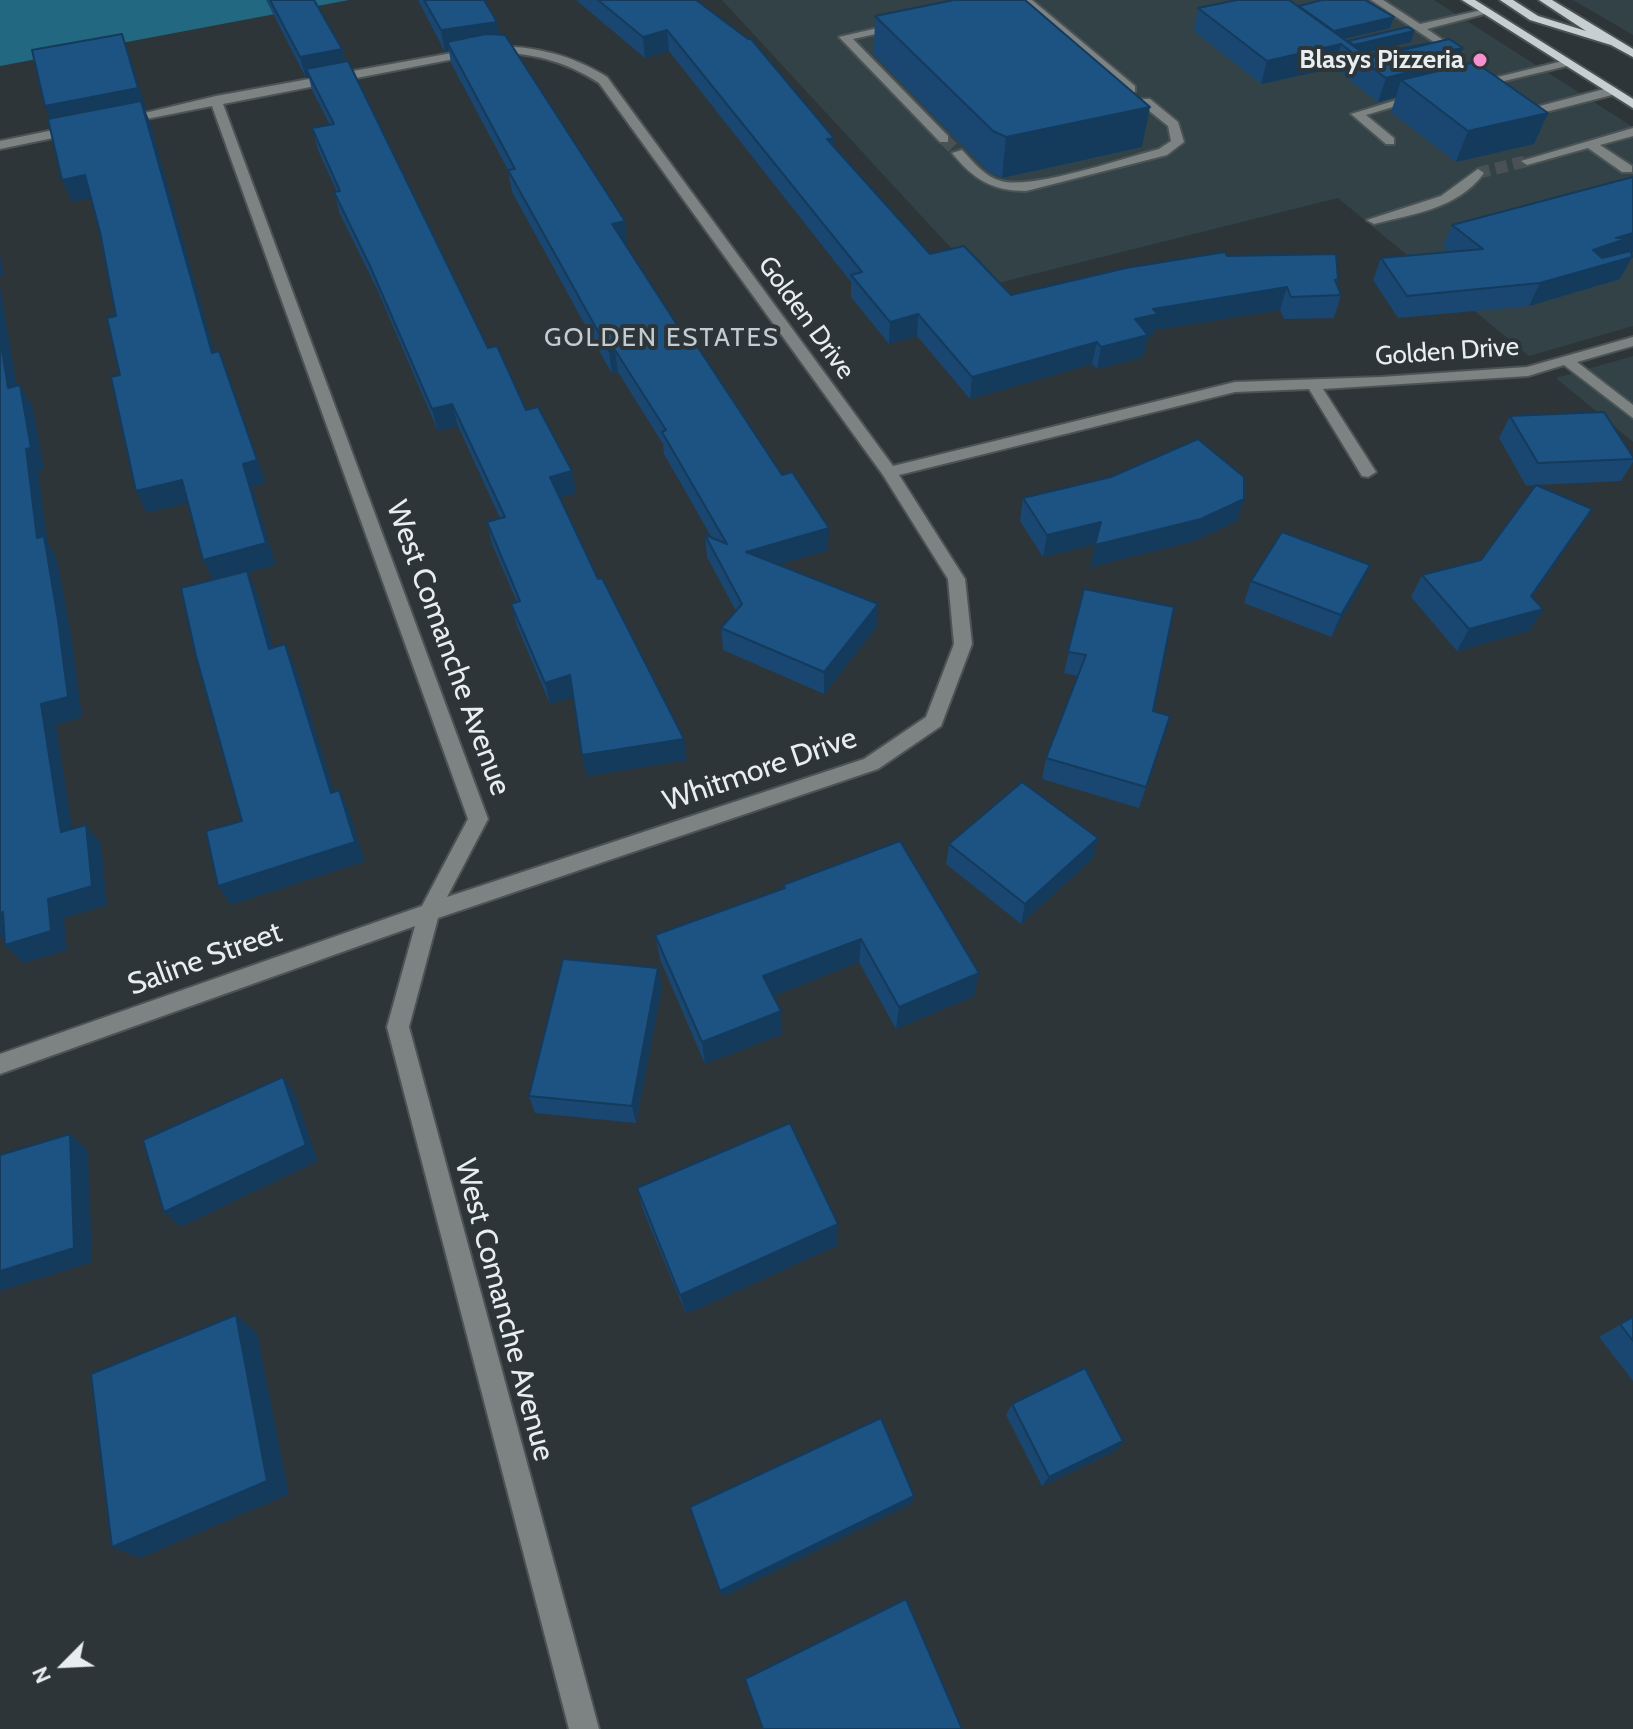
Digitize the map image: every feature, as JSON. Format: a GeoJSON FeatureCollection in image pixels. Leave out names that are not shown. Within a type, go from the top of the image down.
{"type":"FeatureCollection","features":[{"type":"Feature","properties":{"kind":"main road"},"geometry":{"type":"LineString","coordinates":[[1467,0],[1633,104]]}},
{"type":"Feature","properties":{"kind":"main road"},"geometry":{"type":"LineString","coordinates":[[1505,0],[1534,18],[1615,43]]}},
{"type":"Feature","properties":{"kind":"main road"},"geometry":{"type":"LineString","coordinates":[[1544,0],[1633,54]]}},
{"type":"Feature","properties":{"kind":"street"},"geometry":{"type":"LineString","coordinates":[[1009,3],[1025,0],[1131,89]]}},
{"type":"Feature","properties":{"kind":"street"},"geometry":{"type":"LineString","coordinates":[[1376,0],[1455,53],[1440,57]]}},
{"type":"Feature","properties":{"kind":"street"},"geometry":{"type":"LineString","coordinates":[[1403,32],[1486,12]]}},
{"type":"Feature","properties":{"kind":"street"},"geometry":{"type":"LineString","coordinates":[[905,25],[845,37],[944,139]]}},
{"type":"Feature","properties":{"kind":"street"},"geometry":{"type":"LineString","coordinates":[[1424,46],[1439,42]]}},
{"type":"Feature","properties":{"kind":"street","name":"Golden Drive"},"geometry":{"type":"LineString","coordinates":[[108,123],[490,49],[536,49],[575,61],[603,80],[889,472],[1235,387],[1528,371],[1633,341]]}},
{"type":"Feature","properties":{"kind":"street"},"geometry":{"type":"LineString","coordinates":[[1461,87],[1501,89],[1567,63]]}},
{"type":"Feature","properties":{"kind":"street"},"geometry":{"type":"LineString","coordinates":[[1501,89],[1534,111],[1612,91]]}},
{"type":"Feature","properties":{"kind":"street"},"geometry":{"type":"LineString","coordinates":[[1390,141],[1357,114],[1432,93]]}},
{"type":"Feature","properties":{"kind":"street","name":"West Comanche Avenue"},"geometry":{"type":"LineString","coordinates":[[216,100],[478,819],[429,912],[398,1027],[584,1729]]}},
{"type":"Feature","properties":{"kind":"street"},"geometry":{"type":"LineString","coordinates":[[958,153],[986,182],[1004,188],[1026,187],[1163,152],[1178,142],[1174,125],[1146,102]]}},
{"type":"Feature","properties":{"kind":"street"},"geometry":{"type":"LineString","coordinates":[[0,145],[93,126]]}},
{"type":"Feature","properties":{"kind":"street"},"geometry":{"type":"LineString","coordinates":[[1527,161],[1633,132]]}},
{"type":"Feature","properties":{"kind":"street"},"geometry":{"type":"LineString","coordinates":[[1589,143],[1627,169]]}},
{"type":"Feature","properties":{"kind":"street"},"geometry":{"type":"LineString","coordinates":[[1374,220],[1451,196],[1471,185],[1478,173]]}},
{"type":"Feature","properties":{"kind":"street"},"geometry":{"type":"LineString","coordinates":[[1566,360],[1633,413]]}},
{"type":"Feature","properties":{"kind":"street"},"geometry":{"type":"LineString","coordinates":[[1313,384],[1368,472]]}},
{"type":"Feature","properties":{"kind":"street","name":"Whitmore Drive"},"geometry":{"type":"LineString","coordinates":[[429,912],[871,764],[934,721],[963,644],[956,579],[889,472]]}},
{"type":"Feature","properties":{"kind":"street","name":"Saline Street"},"geometry":{"type":"LineString","coordinates":[[0,1064],[429,912]]}},
{"type":"Feature","properties":{"kind":"shaded area"},"geometry":{"type":"Polygon","coordinates":[[[0,0],[349,0],[0,66],[0,0]]]}},
{"type":"Feature","properties":{"kind":"shaded area"},"geometry":{"type":"Polygon","coordinates":[[[722,0],[1434,0],[1633,127],[1633,326],[1529,356],[1338,198],[986,286],[722,0]]]}},
{"type":"Feature","properties":{"kind":"shaded area"},"geometry":{"type":"Polygon","coordinates":[[[1573,0],[1633,0],[1633,35],[1573,0]]]}},
{"type":"Feature","properties":{"kind":"shaded area"},"geometry":{"type":"Polygon","coordinates":[[[1633,356],[1633,442],[1556,378],[1633,356]]]}},
{"type":"Feature","properties":{"kind":"building"},"geometry":{"type":"Polygon","coordinates":[[[270,0],[314,0],[342,49],[300,57],[270,0]]]}},
{"type":"Feature","properties":{"kind":"building"},"geometry":{"type":"Polygon","coordinates":[[[424,0],[484,0],[497,22],[441,30],[424,0]]]}},
{"type":"Feature","properties":{"kind":"building"},"geometry":{"type":"Polygon","coordinates":[[[598,0],[696,0],[751,39],[834,138],[827,139],[930,254],[964,246],[1011,295],[1126,268],[1225,252],[1227,256],[1336,254],[1338,279],[1335,280],[1341,295],[1291,297],[1287,287],[1153,309],[1158,314],[1135,319],[1148,335],[1101,347],[1097,342],[972,377],[918,314],[890,322],[851,275],[862,272],[667,30],[643,37],[598,0]]]}},
{"type":"Feature","properties":{"kind":"building"},"geometry":{"type":"Polygon","coordinates":[[[954,0],[1025,0],[1150,107],[1006,137],[993,131],[875,16],[954,0]]]}},
{"type":"Feature","properties":{"kind":"building"},"geometry":{"type":"Polygon","coordinates":[[[1237,0],[1289,0],[1370,58],[1449,39],[1463,48],[1447,51],[1457,59],[1386,78],[1341,44],[1267,61],[1198,8],[1237,0]]]}},
{"type":"Feature","properties":{"kind":"building"},"geometry":{"type":"Polygon","coordinates":[[[1322,0],[1365,0],[1394,17],[1334,31],[1299,6],[1322,0]]]}},
{"type":"Feature","properties":{"kind":"building"},"geometry":{"type":"Polygon","coordinates":[[[1408,27],[1414,31],[1354,45],[1348,41],[1408,27]]]}},
{"type":"Feature","properties":{"kind":"building"},"geometry":{"type":"Polygon","coordinates":[[[122,34],[138,88],[45,106],[32,50],[122,34]]]}},
{"type":"Feature","properties":{"kind":"building"},"geometry":{"type":"Polygon","coordinates":[[[486,34],[505,35],[625,221],[612,224],[690,345],[695,343],[782,475],[792,472],[829,528],[746,552],[878,604],[824,672],[721,628],[742,604],[705,535],[727,544],[662,432],[666,430],[615,350],[609,351],[508,170],[515,169],[447,42],[486,34]]]}},
{"type":"Feature","properties":{"kind":"building"},"geometry":{"type":"Polygon","coordinates":[[[1431,43],[1370,57],[1367,55],[1431,43]]]}},
{"type":"Feature","properties":{"kind":"building"},"geometry":{"type":"Polygon","coordinates":[[[348,61],[488,348],[497,346],[526,410],[538,407],[572,471],[550,477],[598,579],[602,578],[684,739],[582,755],[570,675],[545,683],[511,604],[520,601],[487,522],[505,517],[452,404],[432,409],[334,192],[340,191],[312,128],[334,124],[306,69],[348,61]]]}},
{"type":"Feature","properties":{"kind":"building"},"geometry":{"type":"Polygon","coordinates":[[[1475,62],[1548,113],[1468,131],[1401,80],[1475,62]]]}},
{"type":"Feature","properties":{"kind":"building"},"geometry":{"type":"Polygon","coordinates":[[[141,101],[212,353],[219,351],[257,460],[243,464],[266,543],[203,560],[182,480],[136,491],[111,377],[120,375],[107,318],[116,316],[100,232],[85,175],[62,180],[48,119],[141,101]]]}},
{"type":"Feature","properties":{"kind":"building"},"geometry":{"type":"Polygon","coordinates":[[[1633,177],[1633,233],[1616,238],[1628,238],[1593,250],[1602,258],[1631,251],[1632,257],[1540,283],[1407,296],[1381,258],[1483,249],[1452,225],[1633,177]]]}},
{"type":"Feature","properties":{"kind":"building"},"geometry":{"type":"Polygon","coordinates":[[[0,337],[8,388],[20,385],[31,448],[26,449],[37,538],[44,536],[68,697],[41,704],[61,832],[86,825],[92,886],[48,899],[51,931],[5,945],[3,912],[0,913],[0,337]]]}},
{"type":"Feature","properties":{"kind":"building"},"geometry":{"type":"Polygon","coordinates":[[[1604,412],[1633,459],[1538,463],[1510,416],[1604,412]]]}},
{"type":"Feature","properties":{"kind":"building"},"geometry":{"type":"Polygon","coordinates":[[[1198,439],[1244,477],[1244,499],[1201,519],[1095,545],[1101,522],[1047,535],[1023,498],[1111,477],[1198,439]]]}},
{"type":"Feature","properties":{"kind":"building"},"geometry":{"type":"Polygon","coordinates":[[[1536,485],[1592,509],[1531,596],[1543,609],[1469,629],[1422,575],[1481,560],[1536,485]]]}},
{"type":"Feature","properties":{"kind":"building"},"geometry":{"type":"Polygon","coordinates":[[[1282,532],[1370,565],[1341,615],[1251,581],[1282,532]]]}},
{"type":"Feature","properties":{"kind":"building"},"geometry":{"type":"Polygon","coordinates":[[[247,571],[269,649],[285,644],[331,793],[339,790],[355,842],[218,886],[206,831],[242,821],[196,656],[181,588],[247,571]]]}},
{"type":"Feature","properties":{"kind":"building"},"geometry":{"type":"Polygon","coordinates":[[[1084,589],[1174,607],[1153,711],[1170,716],[1146,787],[1046,758],[1086,655],[1068,652],[1084,589]]]}},
{"type":"Feature","properties":{"kind":"building"},"geometry":{"type":"Polygon","coordinates":[[[1022,782],[1098,838],[1025,904],[949,844],[1022,782]]]}},
{"type":"Feature","properties":{"kind":"building"},"geometry":{"type":"Polygon","coordinates":[[[900,841],[979,973],[899,1007],[861,939],[763,976],[781,1011],[702,1042],[655,935],[785,888],[783,885],[900,841]]]}},
{"type":"Feature","properties":{"kind":"building"},"geometry":{"type":"Polygon","coordinates":[[[563,959],[658,968],[632,1106],[529,1096],[563,959]]]}},
{"type":"Feature","properties":{"kind":"building"},"geometry":{"type":"Polygon","coordinates":[[[283,1077],[306,1145],[164,1212],[143,1140],[283,1077]]]}},
{"type":"Feature","properties":{"kind":"building"},"geometry":{"type":"Polygon","coordinates":[[[790,1123],[838,1224],[680,1295],[637,1188],[790,1123]]]}},
{"type":"Feature","properties":{"kind":"building"},"geometry":{"type":"Polygon","coordinates":[[[70,1134],[74,1248],[0,1271],[0,1155],[70,1134]]]}},
{"type":"Feature","properties":{"kind":"building"},"geometry":{"type":"Polygon","coordinates":[[[236,1315],[267,1481],[112,1547],[91,1374],[236,1315]]]}},
{"type":"Feature","properties":{"kind":"building"},"geometry":{"type":"Polygon","coordinates":[[[1633,1317],[1633,1341],[1620,1324],[1633,1317]]]}},
{"type":"Feature","properties":{"kind":"building"},"geometry":{"type":"Polygon","coordinates":[[[1085,1368],[1123,1441],[1049,1477],[1012,1404],[1085,1368]]]}},
{"type":"Feature","properties":{"kind":"building"},"geometry":{"type":"Polygon","coordinates":[[[881,1418],[914,1496],[720,1591],[690,1507],[881,1418]]]}},
{"type":"Feature","properties":{"kind":"building"},"geometry":{"type":"Polygon","coordinates":[[[906,1599],[962,1729],[763,1729],[745,1679],[906,1599]]]}},
{"type":"Feature","properties":{"kind":"tunnel"},"geometry":{"type":"LineString","coordinates":[[944,139],[958,153]]}},
{"type":"Feature","properties":{"kind":"tunnel"},"geometry":{"type":"LineString","coordinates":[[1478,173],[1527,161]]}},
{"type":"Feature","properties":{"kind":"place","name":"Blasys Pizzeria"},"geometry":{"type":"Point","coordinates":[1480,60]}},
{"type":"Feature","properties":{"kind":"district","name":"GOLDEN ESTATES"},"geometry":{"type":"Point","coordinates":[662,338]}}]}
